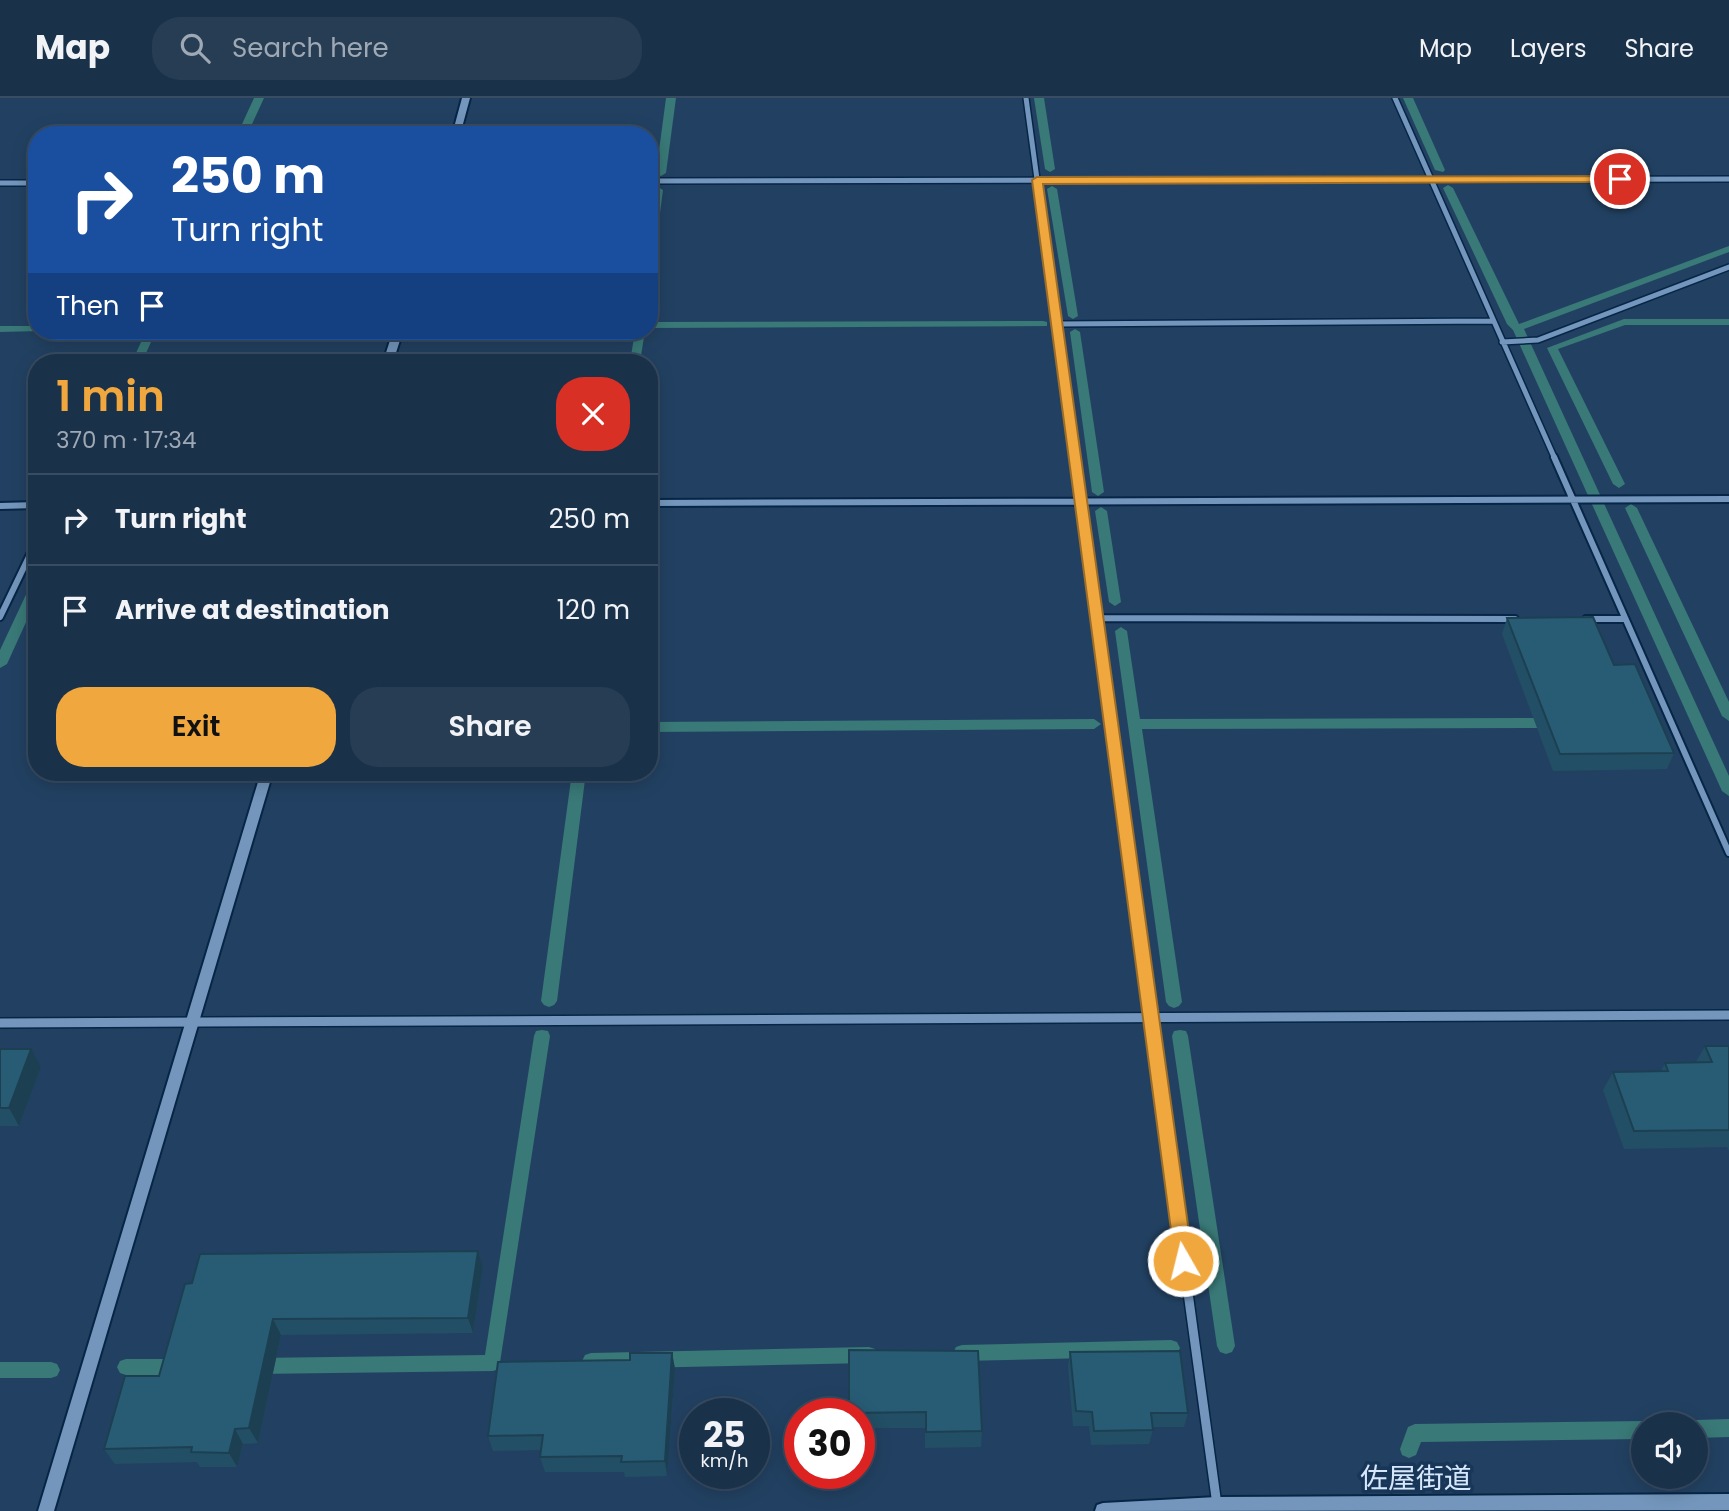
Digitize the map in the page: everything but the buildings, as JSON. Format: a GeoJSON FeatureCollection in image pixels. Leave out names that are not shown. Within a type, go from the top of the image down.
{"type":"FeatureCollection","features":[{"type":"Feature","properties":{"kind":"street"},"geometry":{"type":"LineString","coordinates":[[459,126],[467,98]]}},
{"type":"Feature","properties":{"kind":"street"},"geometry":{"type":"LineString","coordinates":[[1026,98],[1217,1505]]}},
{"type":"Feature","properties":{"kind":"street"},"geometry":{"type":"LineString","coordinates":[[1395,98],[1729,853]]}},
{"type":"Feature","properties":{"kind":"street"},"geometry":{"type":"LineString","coordinates":[[658,181],[1729,179]]}},
{"type":"Feature","properties":{"kind":"street"},"geometry":{"type":"LineString","coordinates":[[0,183],[28,183]]}},
{"type":"Feature","properties":{"kind":"street"},"geometry":{"type":"LineString","coordinates":[[1502,342],[1538,340],[1729,267]]}},
{"type":"Feature","properties":{"kind":"street"},"geometry":{"type":"LineString","coordinates":[[1056,324],[1493,321]]}},
{"type":"Feature","properties":{"kind":"street"},"geometry":{"type":"LineString","coordinates":[[658,503],[1729,499]]}},
{"type":"Feature","properties":{"kind":"street"},"geometry":{"type":"LineString","coordinates":[[0,506],[28,505]]}},
{"type":"Feature","properties":{"kind":"street"},"geometry":{"type":"LineString","coordinates":[[0,617],[28,559]]}},
{"type":"Feature","properties":{"kind":"street"},"geometry":{"type":"LineString","coordinates":[[1096,618],[1528,619]]}},
{"type":"Feature","properties":{"kind":"street"},"geometry":{"type":"LineString","coordinates":[[1583,619],[1625,619]]}},
{"type":"Feature","properties":{"kind":"street"},"geometry":{"type":"LineString","coordinates":[[46,1511],[264,781]]}},
{"type":"Feature","properties":{"kind":"street"},"geometry":{"type":"LineString","coordinates":[[0,1023],[1729,1015]]}},
{"type":"Feature","properties":{"kind":"street","name":"佐屋街道"},"geometry":{"type":"LineString","coordinates":[[1104,1511],[1217,1505],[1451,1507],[1729,1502]]}},
{"type":"Feature","properties":{"kind":"waterway"},"geometry":{"type":"LineString","coordinates":[[246,126],[259,98]]}},
{"type":"Feature","properties":{"kind":"waterway"},"geometry":{"type":"LineString","coordinates":[[661,173],[671,98]]}},
{"type":"Feature","properties":{"kind":"waterway"},"geometry":{"type":"LineString","coordinates":[[1039,98],[1050,169]]}},
{"type":"Feature","properties":{"kind":"waterway"},"geometry":{"type":"LineString","coordinates":[[1408,98],[1440,170]]}},
{"type":"Feature","properties":{"kind":"waterway"},"geometry":{"type":"LineString","coordinates":[[1448,188],[1512,324],[1518,328]]}},
{"type":"Feature","properties":{"kind":"waterway"},"geometry":{"type":"LineString","coordinates":[[1052,189],[1073,316]]}},
{"type":"Feature","properties":{"kind":"waterway"},"geometry":{"type":"LineString","coordinates":[[1518,328],[1729,249]]}},
{"type":"Feature","properties":{"kind":"waterway"},"geometry":{"type":"LineString","coordinates":[[1619,484],[1552,348],[1624,322],[1729,322]]}},
{"type":"Feature","properties":{"kind":"waterway"},"geometry":{"type":"LineString","coordinates":[[658,325],[1043,324]]}},
{"type":"Feature","properties":{"kind":"waterway"},"geometry":{"type":"LineString","coordinates":[[1518,328],[1729,791]]}},
{"type":"Feature","properties":{"kind":"waterway"},"geometry":{"type":"LineString","coordinates":[[0,329],[28,329]]}},
{"type":"Feature","properties":{"kind":"waterway"},"geometry":{"type":"LineString","coordinates":[[1075,332],[1098,492]]}},
{"type":"Feature","properties":{"kind":"waterway"},"geometry":{"type":"LineString","coordinates":[[141,354],[147,340]]}},
{"type":"Feature","properties":{"kind":"waterway"},"geometry":{"type":"LineString","coordinates":[[636,354],[639,340]]}},
{"type":"Feature","properties":{"kind":"waterway"},"geometry":{"type":"LineString","coordinates":[[1631,508],[1729,716]]}},
{"type":"Feature","properties":{"kind":"waterway"},"geometry":{"type":"LineString","coordinates":[[1101,511],[1115,602]]}},
{"type":"Feature","properties":{"kind":"waterway"},"geometry":{"type":"LineString","coordinates":[[0,664],[28,603]]}},
{"type":"Feature","properties":{"kind":"waterway"},"geometry":{"type":"LineString","coordinates":[[1121,631],[1174,1002]]}},
{"type":"Feature","properties":{"kind":"waterway"},"geometry":{"type":"LineString","coordinates":[[1135,724],[1553,723]]}},
{"type":"Feature","properties":{"kind":"waterway"},"geometry":{"type":"LineString","coordinates":[[658,727],[1094,724]]}},
{"type":"Feature","properties":{"kind":"waterway"},"geometry":{"type":"LineString","coordinates":[[549,1001],[578,781]]}},
{"type":"Feature","properties":{"kind":"waterway"},"geometry":{"type":"LineString","coordinates":[[255,1366],[493,1363],[542,1036]]}},
{"type":"Feature","properties":{"kind":"waterway"},"geometry":{"type":"LineString","coordinates":[[1180,1036],[1226,1346]]}},
{"type":"Feature","properties":{"kind":"waterway"},"geometry":{"type":"LineString","coordinates":[[962,1353],[1171,1348]]}},
{"type":"Feature","properties":{"kind":"waterway"},"geometry":{"type":"LineString","coordinates":[[591,1361],[869,1355]]}},
{"type":"Feature","properties":{"kind":"waterway"},"geometry":{"type":"LineString","coordinates":[[126,1367],[178,1367]]}},
{"type":"Feature","properties":{"kind":"waterway"},"geometry":{"type":"LineString","coordinates":[[0,1370],[51,1370]]}},
{"type":"Feature","properties":{"kind":"waterway"},"geometry":{"type":"LineString","coordinates":[[1708,1429],[1729,1428]]}},
{"type":"Feature","properties":{"kind":"waterway"},"geometry":{"type":"LineString","coordinates":[[1409,1449],[1415,1433],[1631,1430]]}},
{"type":"Feature","properties":{"kind":"route"},"geometry":{"type":"LineString","coordinates":[[1183,1261],[1037,180],[1620,179]]}}]}
